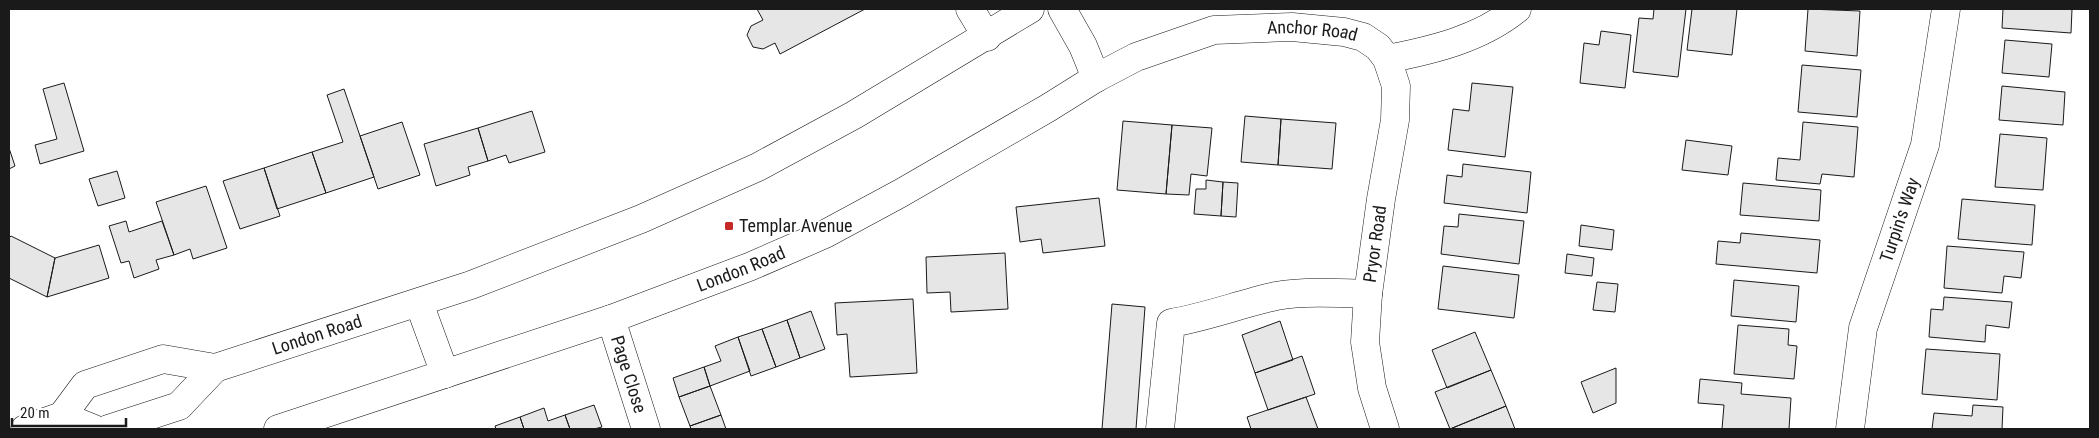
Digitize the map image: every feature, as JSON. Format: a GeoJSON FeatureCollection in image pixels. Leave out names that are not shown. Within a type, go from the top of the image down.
{"type":"FeatureCollection","features":[{"type":"Feature","properties":{"kind":"street"},"geometry":{"type":"LineString","coordinates":[[970,9],[987,36]]}},
{"type":"Feature","properties":{"kind":"street","name":"London Road"},"geometry":{"type":"LineString","coordinates":[[108,429],[179,406],[216,368],[471,285],[641,219],[758,167],[854,115],[1030,9]]}},
{"type":"Feature","properties":{"kind":"street"},"geometry":{"type":"LineString","coordinates":[[1062,9],[1083,46],[1096,78]]}},
{"type":"Feature","properties":{"kind":"street"},"geometry":{"type":"LineString","coordinates":[[1387,59],[1426,52],[1454,44],[1506,18],[1517,9]]}},
{"type":"Feature","properties":{"kind":"street","name":"Turpin's Way"},"geometry":{"type":"LineString","coordinates":[[1850,429],[1863,328],[1925,145],[1946,9]]}},
{"type":"Feature","properties":{"kind":"street","name":"Anchor Road"},"geometry":{"type":"LineString","coordinates":[[1096,78],[1136,58],[1214,30],[1292,27],[1344,32],[1363,37],[1378,48],[1387,59]]}},
{"type":"Feature","properties":{"kind":"street","name":"Pryor Road"},"geometry":{"type":"LineString","coordinates":[[1385,429],[1372,388],[1365,342],[1368,294],[1395,120],[1396,86],[1387,59]]}},
{"type":"Feature","properties":{"kind":"street","name":"London Road"},"geometry":{"type":"LineString","coordinates":[[278,429],[350,418],[445,374],[611,319],[750,267],[825,234],[978,149],[1096,78]]}},
{"type":"Feature","properties":{"kind":"street"},"geometry":{"type":"LineString","coordinates":[[1160,429],[1171,323],[1202,318],[1277,296],[1332,293],[1368,294]]}},
{"type":"Feature","properties":{"kind":"street"},"geometry":{"type":"LineString","coordinates":[[419,303],[445,374]]}},
{"type":"Feature","properties":{"kind":"street","name":"Page Close"},"geometry":{"type":"LineString","coordinates":[[611,319],[646,429]]}},
{"type":"Feature","properties":{"kind":"street","name":"London Road"},"geometry":{"type":"LineString","coordinates":[[62,416],[85,385],[163,358],[216,368]]}},
{"type":"Feature","properties":{"kind":"street"},"geometry":{"type":"LineString","coordinates":[[26,429],[62,416],[94,429]]}},
{"type":"Feature","properties":{"kind":"building"},"geometry":{"type":"Polygon","coordinates":[[[757,9],[865,9],[780,54],[775,43],[763,49],[753,47],[747,35],[751,26],[763,20],[757,9]]]}},
{"type":"Feature","properties":{"kind":"building"},"geometry":{"type":"Polygon","coordinates":[[[1654,9],[1686,9],[1678,77],[1633,72],[1639,18],[1653,19],[1654,9]]]}},
{"type":"Feature","properties":{"kind":"building"},"geometry":{"type":"Polygon","coordinates":[[[1692,9],[1737,9],[1732,55],[1687,50],[1692,9]]]}},
{"type":"Feature","properties":{"kind":"building"},"geometry":{"type":"Polygon","coordinates":[[[1808,9],[1860,11],[1857,56],[1805,51],[1808,9]]]}},
{"type":"Feature","properties":{"kind":"building"},"geometry":{"type":"Polygon","coordinates":[[[2003,9],[2072,9],[2071,33],[2002,28],[2003,9]]]}},
{"type":"Feature","properties":{"kind":"building"},"geometry":{"type":"Polygon","coordinates":[[[1601,31],[1631,35],[1625,88],[1580,83],[1584,43],[1599,45],[1601,31]]]}},
{"type":"Feature","properties":{"kind":"building"},"geometry":{"type":"Polygon","coordinates":[[[2005,40],[2052,44],[2049,77],[2002,73],[2005,40]]]}},
{"type":"Feature","properties":{"kind":"building"},"geometry":{"type":"Polygon","coordinates":[[[1802,65],[1861,70],[1857,117],[1798,112],[1802,65]]]}},
{"type":"Feature","properties":{"kind":"building"},"geometry":{"type":"Polygon","coordinates":[[[64,83],[84,151],[40,164],[35,145],[57,139],[43,89],[64,83]]]}},
{"type":"Feature","properties":{"kind":"building"},"geometry":{"type":"Polygon","coordinates":[[[1472,83],[1513,87],[1505,157],[1448,150],[1453,109],[1469,111],[1472,83]]]}},
{"type":"Feature","properties":{"kind":"building"},"geometry":{"type":"Polygon","coordinates":[[[2002,86],[2065,92],[2063,125],[1999,120],[2002,86]]]}},
{"type":"Feature","properties":{"kind":"building"},"geometry":{"type":"Polygon","coordinates":[[[344,89],[374,177],[326,193],[312,152],[343,142],[327,95],[344,89]]]}},
{"type":"Feature","properties":{"kind":"building"},"geometry":{"type":"Polygon","coordinates":[[[532,111],[545,152],[509,163],[506,155],[488,161],[478,128],[532,111]]]}},
{"type":"Feature","properties":{"kind":"building"},"geometry":{"type":"Polygon","coordinates":[[[1245,116],[1281,119],[1278,165],[1241,162],[1245,116]]]}},
{"type":"Feature","properties":{"kind":"building"},"geometry":{"type":"Polygon","coordinates":[[[1281,119],[1336,123],[1332,169],[1278,165],[1281,119]]]}},
{"type":"Feature","properties":{"kind":"building"},"geometry":{"type":"Polygon","coordinates":[[[1123,121],[1172,125],[1166,194],[1117,190],[1123,121]]]}},
{"type":"Feature","properties":{"kind":"building"},"geometry":{"type":"Polygon","coordinates":[[[402,122],[420,175],[378,189],[360,136],[402,122]]]}},
{"type":"Feature","properties":{"kind":"building"},"geometry":{"type":"Polygon","coordinates":[[[1803,122],[1858,127],[1854,177],[1822,174],[1820,184],[1776,180],[1778,158],[1800,160],[1803,122]]]}},
{"type":"Feature","properties":{"kind":"building"},"geometry":{"type":"Polygon","coordinates":[[[1172,125],[1212,128],[1207,176],[1191,174],[1189,195],[1166,194],[1172,125]]]}},
{"type":"Feature","properties":{"kind":"building"},"geometry":{"type":"Polygon","coordinates":[[[478,128],[488,161],[468,167],[470,175],[436,186],[424,144],[478,128]]]}},
{"type":"Feature","properties":{"kind":"building"},"geometry":{"type":"Polygon","coordinates":[[[2000,134],[2047,138],[2043,190],[1995,187],[2000,134]]]}},
{"type":"Feature","properties":{"kind":"building"},"geometry":{"type":"Polygon","coordinates":[[[1686,140],[1732,146],[1728,175],[1682,170],[1686,140]]]}},
{"type":"Feature","properties":{"kind":"building"},"geometry":{"type":"Polygon","coordinates":[[[9,148],[15,166],[9,169],[9,148]]]}},
{"type":"Feature","properties":{"kind":"building"},"geometry":{"type":"Polygon","coordinates":[[[312,152],[326,193],[277,209],[264,168],[312,152]]]}},
{"type":"Feature","properties":{"kind":"building"},"geometry":{"type":"Polygon","coordinates":[[[1463,164],[1531,172],[1527,213],[1444,203],[1447,175],[1462,177],[1463,164]]]}},
{"type":"Feature","properties":{"kind":"building"},"geometry":{"type":"Polygon","coordinates":[[[264,168],[280,216],[240,229],[223,181],[264,168]]]}},
{"type":"Feature","properties":{"kind":"building"},"geometry":{"type":"Polygon","coordinates":[[[117,171],[125,198],[98,206],[89,179],[117,171]]]}},
{"type":"Feature","properties":{"kind":"building"},"geometry":{"type":"Polygon","coordinates":[[[1206,180],[1223,182],[1221,216],[1194,214],[1196,189],[1206,189],[1206,180]]]}},
{"type":"Feature","properties":{"kind":"building"},"geometry":{"type":"Polygon","coordinates":[[[1223,182],[1238,183],[1236,217],[1221,216],[1223,182]]]}},
{"type":"Feature","properties":{"kind":"building"},"geometry":{"type":"Polygon","coordinates":[[[1743,183],[1821,190],[1819,221],[1740,215],[1743,183]]]}},
{"type":"Feature","properties":{"kind":"building"},"geometry":{"type":"Polygon","coordinates":[[[206,186],[227,248],[193,259],[190,249],[174,255],[156,202],[206,186]]]}},
{"type":"Feature","properties":{"kind":"building"},"geometry":{"type":"Polygon","coordinates":[[[1099,198],[1105,246],[1043,253],[1041,239],[1020,242],[1016,207],[1099,198]]]}},
{"type":"Feature","properties":{"kind":"building"},"geometry":{"type":"Polygon","coordinates":[[[1962,199],[2035,205],[2032,245],[1958,239],[1962,199]]]}},
{"type":"Feature","properties":{"kind":"building"},"geometry":{"type":"Polygon","coordinates":[[[1459,214],[1524,221],[1519,264],[1441,254],[1444,226],[1458,227],[1459,214]]]}},
{"type":"Feature","properties":{"kind":"building"},"geometry":{"type":"Polygon","coordinates":[[[126,221],[129,232],[162,221],[174,255],[156,260],[159,269],[134,278],[129,261],[121,263],[109,226],[126,221]]]}},
{"type":"Feature","properties":{"kind":"building"},"geometry":{"type":"Polygon","coordinates":[[[1581,225],[1614,230],[1612,250],[1579,246],[1581,225]]]}},
{"type":"Feature","properties":{"kind":"building"},"geometry":{"type":"Polygon","coordinates":[[[1741,233],[1820,240],[1817,273],[1716,264],[1718,241],[1740,243],[1741,233]]]}},
{"type":"Feature","properties":{"kind":"building"},"geometry":{"type":"Polygon","coordinates":[[[11,236],[55,258],[47,297],[9,278],[9,238],[11,236]]]}},
{"type":"Feature","properties":{"kind":"building"},"geometry":{"type":"Polygon","coordinates":[[[99,245],[109,278],[47,297],[55,258],[99,245]]]}},
{"type":"Feature","properties":{"kind":"building"},"geometry":{"type":"Polygon","coordinates":[[[1947,246],[2024,252],[2021,278],[2004,276],[2002,293],[1944,288],[1947,246]]]}},
{"type":"Feature","properties":{"kind":"building"},"geometry":{"type":"Polygon","coordinates":[[[1005,253],[1008,309],[951,312],[950,292],[927,293],[926,257],[1005,253]]]}},
{"type":"Feature","properties":{"kind":"building"},"geometry":{"type":"Polygon","coordinates":[[[1567,254],[1594,258],[1592,276],[1565,273],[1567,254]]]}},
{"type":"Feature","properties":{"kind":"building"},"geometry":{"type":"Polygon","coordinates":[[[1443,266],[1519,275],[1514,318],[1438,309],[1443,266]]]}},
{"type":"Feature","properties":{"kind":"building"},"geometry":{"type":"Polygon","coordinates":[[[1734,280],[1799,286],[1796,322],[1731,316],[1734,280]]]}},
{"type":"Feature","properties":{"kind":"building"},"geometry":{"type":"Polygon","coordinates":[[[1597,282],[1618,284],[1615,312],[1593,310],[1597,282]]]}},
{"type":"Feature","properties":{"kind":"building"},"geometry":{"type":"Polygon","coordinates":[[[1944,297],[2012,302],[2009,328],[1986,325],[1985,342],[1929,337],[1931,309],[1943,310],[1944,297]]]}},
{"type":"Feature","properties":{"kind":"building"},"geometry":{"type":"Polygon","coordinates":[[[913,299],[917,373],[850,377],[847,334],[837,335],[835,303],[913,299]]]}},
{"type":"Feature","properties":{"kind":"building"},"geometry":{"type":"Polygon","coordinates":[[[1112,304],[1145,307],[1136,429],[1102,429],[1112,304]]]}},
{"type":"Feature","properties":{"kind":"building"},"geometry":{"type":"Polygon","coordinates":[[[811,311],[825,349],[800,358],[787,320],[811,311]]]}},
{"type":"Feature","properties":{"kind":"building"},"geometry":{"type":"Polygon","coordinates":[[[787,320],[800,358],[776,367],[762,329],[787,320]]]}},
{"type":"Feature","properties":{"kind":"building"},"geometry":{"type":"Polygon","coordinates":[[[1280,321],[1293,360],[1255,373],[1242,335],[1280,321]]]}},
{"type":"Feature","properties":{"kind":"building"},"geometry":{"type":"Polygon","coordinates":[[[1738,325],[1789,329],[1788,345],[1797,346],[1794,379],[1734,374],[1738,325]]]}},
{"type":"Feature","properties":{"kind":"building"},"geometry":{"type":"Polygon","coordinates":[[[762,329],[776,367],[751,376],[738,337],[762,329]]]}},
{"type":"Feature","properties":{"kind":"building"},"geometry":{"type":"Polygon","coordinates":[[[1475,332],[1491,370],[1447,388],[1432,350],[1475,332]]]}},
{"type":"Feature","properties":{"kind":"building"},"geometry":{"type":"Polygon","coordinates":[[[738,337],[750,371],[710,386],[704,367],[721,361],[715,346],[738,337]]]}},
{"type":"Feature","properties":{"kind":"building"},"geometry":{"type":"Polygon","coordinates":[[[1926,349],[2000,354],[1997,400],[1922,394],[1926,349]]]}},
{"type":"Feature","properties":{"kind":"building"},"geometry":{"type":"Polygon","coordinates":[[[1302,356],[1315,394],[1268,410],[1255,373],[1302,356]]]}},
{"type":"Feature","properties":{"kind":"building"},"geometry":{"type":"Polygon","coordinates":[[[704,367],[710,386],[679,397],[673,378],[704,367]]]}},
{"type":"Feature","properties":{"kind":"building"},"geometry":{"type":"Polygon","coordinates":[[[1616,368],[1616,403],[1593,413],[1581,382],[1616,368]]]}},
{"type":"Feature","properties":{"kind":"building"},"geometry":{"type":"Polygon","coordinates":[[[1491,370],[1506,406],[1450,429],[1435,392],[1491,370]]]}},
{"type":"Feature","properties":{"kind":"building"},"geometry":{"type":"Polygon","coordinates":[[[1700,379],[1742,383],[1741,394],[1791,398],[1789,429],[1722,429],[1724,405],[1698,403],[1700,379]]]}},
{"type":"Feature","properties":{"kind":"building"},"geometry":{"type":"Polygon","coordinates":[[[710,386],[721,415],[690,426],[679,397],[710,386]]]}},
{"type":"Feature","properties":{"kind":"building"},"geometry":{"type":"Polygon","coordinates":[[[1306,397],[1318,429],[1251,429],[1247,417],[1306,397]]]}},
{"type":"Feature","properties":{"kind":"building"},"geometry":{"type":"Polygon","coordinates":[[[594,405],[602,427],[570,429],[565,415],[594,405]]]}},
{"type":"Feature","properties":{"kind":"building"},"geometry":{"type":"Polygon","coordinates":[[[1973,405],[2003,407],[2002,429],[1932,429],[1934,413],[1972,416],[1973,405]]]}},
{"type":"Feature","properties":{"kind":"building"},"geometry":{"type":"Polygon","coordinates":[[[1506,406],[1515,429],[1450,429],[1506,406]]]}},
{"type":"Feature","properties":{"kind":"building"},"geometry":{"type":"Polygon","coordinates":[[[544,408],[548,421],[565,415],[570,429],[524,429],[520,417],[544,408]]]}},
{"type":"Feature","properties":{"kind":"building"},"geometry":{"type":"Polygon","coordinates":[[[721,415],[726,429],[691,429],[690,426],[721,415]]]}},
{"type":"Feature","properties":{"kind":"building"},"geometry":{"type":"Polygon","coordinates":[[[520,417],[524,429],[496,429],[495,426],[520,417]]]}},
{"type":"Feature","properties":{"kind":"place","name":"Templar Avenue"},"geometry":{"type":"Point","coordinates":[729,226]}}]}
